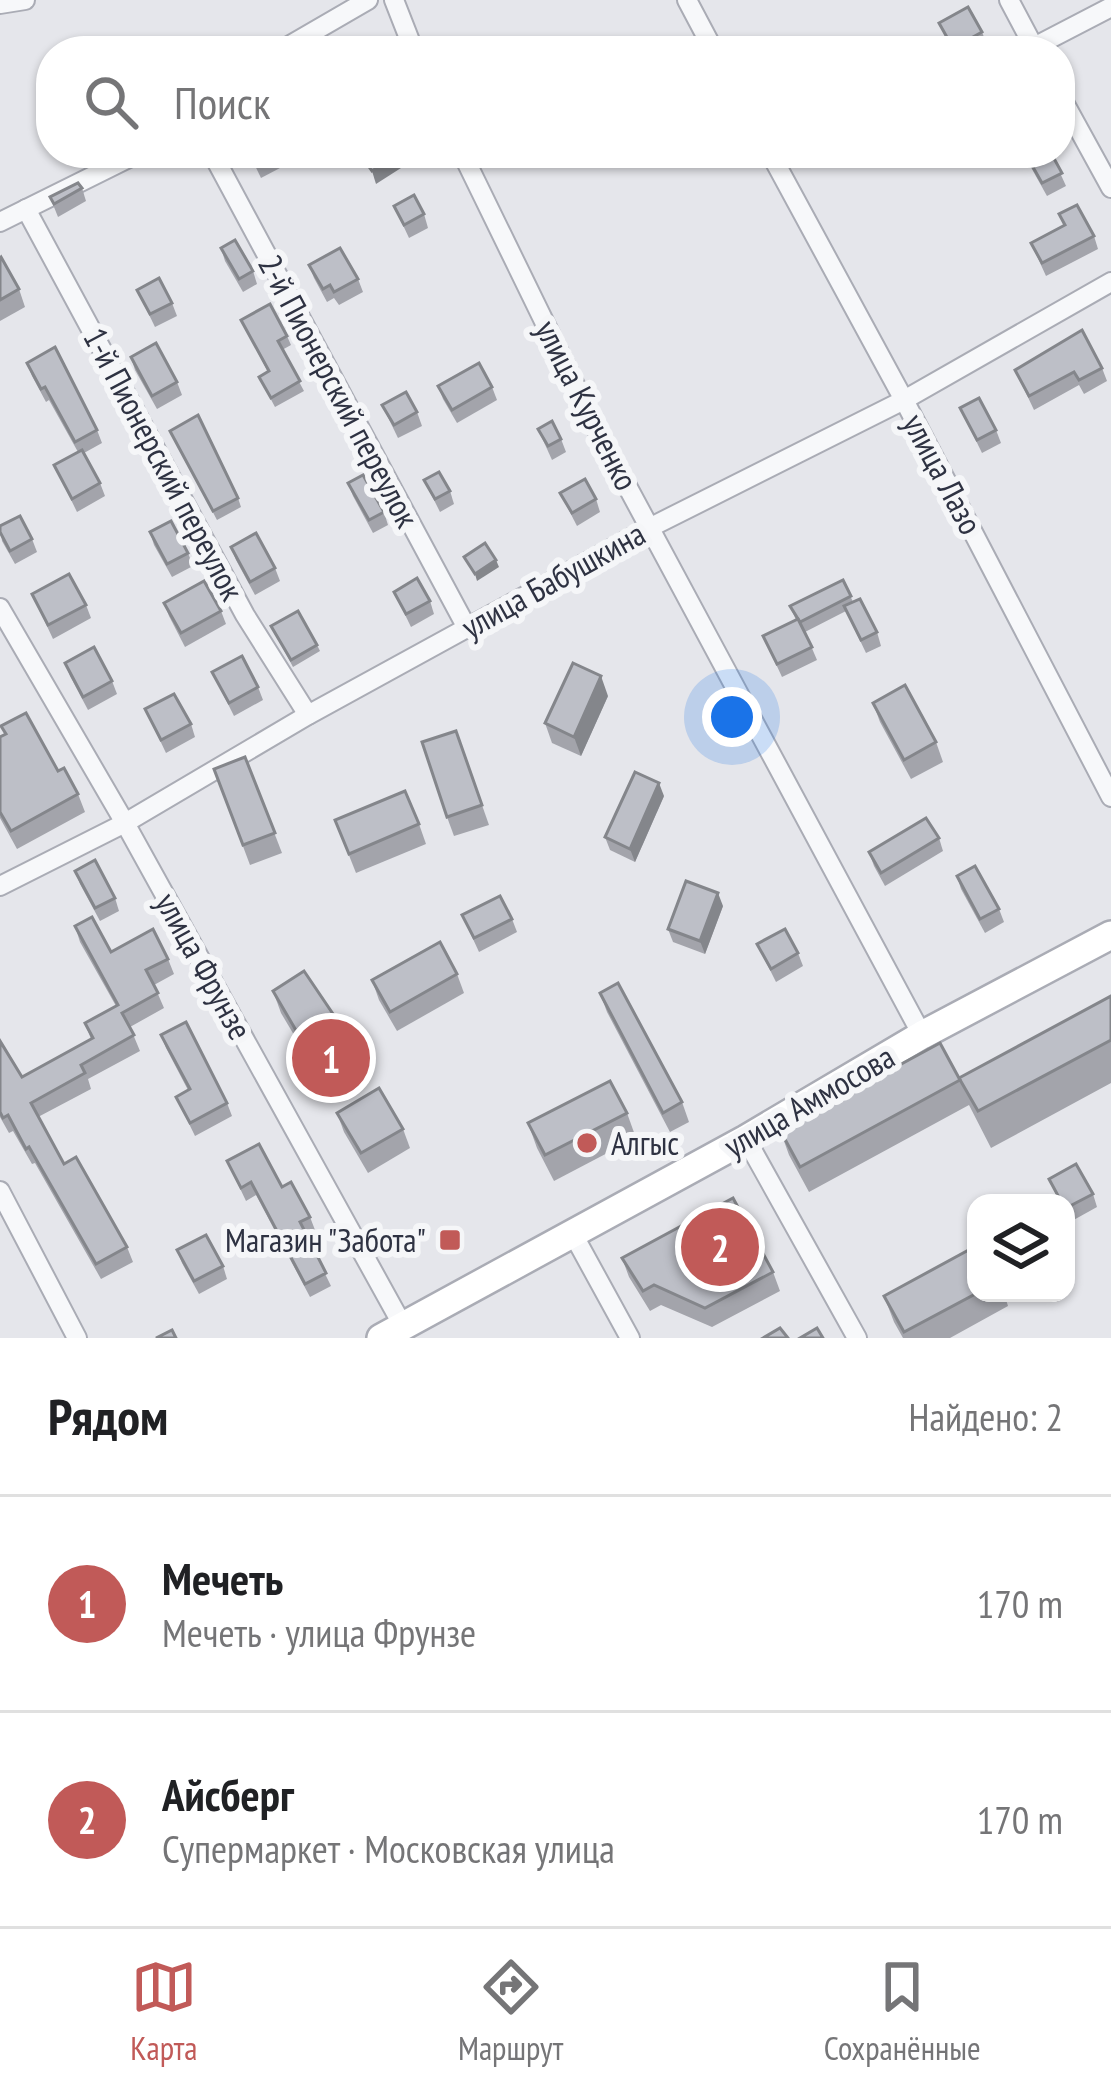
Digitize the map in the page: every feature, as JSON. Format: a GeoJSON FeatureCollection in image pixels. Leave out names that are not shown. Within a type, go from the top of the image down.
{"type":"FeatureCollection","features":[{"type":"Feature","properties":{"kind":"main road","name":"улица Аммосова"},"geometry":{"type":"LineString","coordinates":[[392,1332],[746,1139],[922,1035],[1111,935]]}},
{"type":"Feature","properties":{"kind":"street"},"geometry":{"type":"LineString","coordinates":[[0,4],[25,0]]}},
{"type":"Feature","properties":{"kind":"street"},"geometry":{"type":"LineString","coordinates":[[306,36],[368,0]]}},
{"type":"Feature","properties":{"kind":"street"},"geometry":{"type":"LineString","coordinates":[[394,0],[408,36]]}},
{"type":"Feature","properties":{"kind":"street"},"geometry":{"type":"LineString","coordinates":[[686,0],[706,36]]}},
{"type":"Feature","properties":{"kind":"street"},"geometry":{"type":"LineString","coordinates":[[1009,0],[1028,36]]}},
{"type":"Feature","properties":{"kind":"street"},"geometry":{"type":"LineString","coordinates":[[1059,36],[1111,7]]}},
{"type":"Feature","properties":{"kind":"street"},"geometry":{"type":"LineString","coordinates":[[1075,122],[1111,188]]}},
{"type":"Feature","properties":{"kind":"street"},"geometry":{"type":"LineString","coordinates":[[0,222],[109,168]]}},
{"type":"Feature","properties":{"kind":"street","name":"2-й Пионерский переулок"},"geometry":{"type":"LineString","coordinates":[[220,168],[467,628]]}},
{"type":"Feature","properties":{"kind":"street","name":"улица Курченко"},"geometry":{"type":"LineString","coordinates":[[469,168],[597,430],[922,1035]]}},
{"type":"Feature","properties":{"kind":"street","name":"улица Лазо"},"geometry":{"type":"LineString","coordinates":[[778,168],[1111,796]]}},
{"type":"Feature","properties":{"kind":"street","name":"1-й Пионерский переулок"},"geometry":{"type":"LineString","coordinates":[[26,209],[245,615],[308,715]]}},
{"type":"Feature","properties":{"kind":"street","name":"улица Бабушкина"},"geometry":{"type":"LineString","coordinates":[[0,886],[125,823],[308,715],[651,526],[904,400],[1111,282]]}},
{"type":"Feature","properties":{"kind":"street","name":"улица Фрунзе"},"geometry":{"type":"LineString","coordinates":[[0,608],[125,823],[392,1332]]}},
{"type":"Feature","properties":{"kind":"street"},"geometry":{"type":"LineString","coordinates":[[746,1139],[857,1338]]}},
{"type":"Feature","properties":{"kind":"street"},"geometry":{"type":"LineString","coordinates":[[0,1191],[77,1338]]}},
{"type":"Feature","properties":{"kind":"street"},"geometry":{"type":"LineString","coordinates":[[573,1234],[630,1338]]}},
{"type":"Feature","properties":{"kind":"building"},"geometry":{"type":"Polygon","coordinates":[[[968,7],[982,32],[946,36],[939,23],[968,7]]]}},
{"type":"Feature","properties":{"kind":"building"},"geometry":{"type":"Polygon","coordinates":[[[1034,168],[1059,168],[1062,173],[1042,183],[1034,168]]]}},
{"type":"Feature","properties":{"kind":"building"},"geometry":{"type":"Polygon","coordinates":[[[78,183],[82,188],[54,204],[50,197],[78,183]]]}},
{"type":"Feature","properties":{"kind":"building"},"geometry":{"type":"Polygon","coordinates":[[[414,195],[424,214],[404,225],[394,206],[414,195]]]}},
{"type":"Feature","properties":{"kind":"building"},"geometry":{"type":"Polygon","coordinates":[[[1077,205],[1094,236],[1042,263],[1031,243],[1065,225],[1059,214],[1077,205]]]}},
{"type":"Feature","properties":{"kind":"building"},"geometry":{"type":"Polygon","coordinates":[[[235,240],[253,271],[239,279],[221,248],[235,240]]]}},
{"type":"Feature","properties":{"kind":"building"},"geometry":{"type":"Polygon","coordinates":[[[340,248],[358,279],[334,292],[330,285],[323,289],[309,265],[340,248]]]}},
{"type":"Feature","properties":{"kind":"building"},"geometry":{"type":"Polygon","coordinates":[[[0,258],[19,289],[0,300],[0,258]]]}},
{"type":"Feature","properties":{"kind":"building"},"geometry":{"type":"Polygon","coordinates":[[[159,278],[172,303],[150,314],[137,290],[159,278]]]}},
{"type":"Feature","properties":{"kind":"building"},"geometry":{"type":"Polygon","coordinates":[[[270,304],[287,336],[278,341],[300,381],[271,398],[259,377],[269,371],[241,320],[270,304]]]}},
{"type":"Feature","properties":{"kind":"building"},"geometry":{"type":"Polygon","coordinates":[[[1082,330],[1102,368],[1079,380],[1074,372],[1029,396],[1015,370],[1082,330]]]}},
{"type":"Feature","properties":{"kind":"building"},"geometry":{"type":"Polygon","coordinates":[[[156,343],[177,382],[152,396],[131,357],[156,343]]]}},
{"type":"Feature","properties":{"kind":"building"},"geometry":{"type":"Polygon","coordinates":[[[55,347],[97,430],[75,442],[27,363],[55,347]]]}},
{"type":"Feature","properties":{"kind":"building"},"geometry":{"type":"Polygon","coordinates":[[[479,363],[492,387],[452,410],[438,386],[479,363]]]}},
{"type":"Feature","properties":{"kind":"building"},"geometry":{"type":"Polygon","coordinates":[[[406,392],[417,412],[394,425],[382,405],[406,392]]]}},
{"type":"Feature","properties":{"kind":"building"},"geometry":{"type":"Polygon","coordinates":[[[979,398],[996,430],[977,440],[960,408],[979,398]]]}},
{"type":"Feature","properties":{"kind":"building"},"geometry":{"type":"Polygon","coordinates":[[[198,415],[238,498],[213,511],[170,431],[198,415]]]}},
{"type":"Feature","properties":{"kind":"building"},"geometry":{"type":"Polygon","coordinates":[[[552,421],[561,439],[548,446],[538,429],[552,421]]]}},
{"type":"Feature","properties":{"kind":"building"},"geometry":{"type":"Polygon","coordinates":[[[82,450],[100,483],[72,499],[54,465],[82,450]]]}},
{"type":"Feature","properties":{"kind":"building"},"geometry":{"type":"Polygon","coordinates":[[[439,472],[450,491],[435,499],[424,480],[439,472]]]}},
{"type":"Feature","properties":{"kind":"building"},"geometry":{"type":"Polygon","coordinates":[[[363,475],[384,512],[369,520],[348,483],[363,475]]]}},
{"type":"Feature","properties":{"kind":"building"},"geometry":{"type":"Polygon","coordinates":[[[585,479],[596,499],[572,513],[560,493],[585,479]]]}},
{"type":"Feature","properties":{"kind":"building"},"geometry":{"type":"Polygon","coordinates":[[[20,516],[32,539],[10,551],[0,526],[20,516]]]}},
{"type":"Feature","properties":{"kind":"building"},"geometry":{"type":"Polygon","coordinates":[[[171,521],[188,553],[167,564],[150,532],[171,521]]]}},
{"type":"Feature","properties":{"kind":"building"},"geometry":{"type":"Polygon","coordinates":[[[256,533],[275,568],[250,582],[231,547],[256,533]]]}},
{"type":"Feature","properties":{"kind":"building"},"geometry":{"type":"Polygon","coordinates":[[[485,543],[496,560],[475,574],[464,557],[485,543]]]}},
{"type":"Feature","properties":{"kind":"building"},"geometry":{"type":"Polygon","coordinates":[[[69,574],[86,605],[48,625],[32,594],[69,574]]]}},
{"type":"Feature","properties":{"kind":"building"},"geometry":{"type":"Polygon","coordinates":[[[417,578],[430,601],[406,614],[394,592],[417,578]]]}},
{"type":"Feature","properties":{"kind":"building"},"geometry":{"type":"Polygon","coordinates":[[[843,580],[851,596],[800,622],[790,606],[843,580]]]}},
{"type":"Feature","properties":{"kind":"building"},"geometry":{"type":"Polygon","coordinates":[[[204,581],[221,611],[181,633],[164,603],[204,581]]]}},
{"type":"Feature","properties":{"kind":"building"},"geometry":{"type":"Polygon","coordinates":[[[860,599],[877,632],[861,640],[844,606],[860,599]]]}},
{"type":"Feature","properties":{"kind":"building"},"geometry":{"type":"Polygon","coordinates":[[[298,611],[317,645],[291,660],[271,626],[298,611]]]}},
{"type":"Feature","properties":{"kind":"building"},"geometry":{"type":"Polygon","coordinates":[[[798,619],[812,647],[777,664],[763,636],[798,619]]]}},
{"type":"Feature","properties":{"kind":"building"},"geometry":{"type":"Polygon","coordinates":[[[94,647],[112,681],[83,697],[65,663],[94,647]]]}},
{"type":"Feature","properties":{"kind":"building"},"geometry":{"type":"Polygon","coordinates":[[[242,656],[258,687],[229,703],[212,672],[242,656]]]}},
{"type":"Feature","properties":{"kind":"building"},"geometry":{"type":"Polygon","coordinates":[[[573,663],[601,676],[574,737],[545,723],[573,663]]]}},
{"type":"Feature","properties":{"kind":"building"},"geometry":{"type":"Polygon","coordinates":[[[905,685],[936,742],[904,760],[873,703],[905,685]]]}},
{"type":"Feature","properties":{"kind":"building"},"geometry":{"type":"Polygon","coordinates":[[[174,694],[191,724],[161,740],[145,709],[174,694]]]}},
{"type":"Feature","properties":{"kind":"building"},"geometry":{"type":"Polygon","coordinates":[[[26,713],[58,771],[64,768],[78,794],[11,831],[0,812],[0,737],[6,734],[1,726],[26,713]]]}},
{"type":"Feature","properties":{"kind":"building"},"geometry":{"type":"Polygon","coordinates":[[[456,731],[482,805],[447,817],[422,742],[456,731]]]}},
{"type":"Feature","properties":{"kind":"building"},"geometry":{"type":"Polygon","coordinates":[[[245,757],[275,833],[243,845],[214,769],[245,757]]]}},
{"type":"Feature","properties":{"kind":"building"},"geometry":{"type":"Polygon","coordinates":[[[635,772],[659,783],[630,849],[605,837],[635,772]]]}},
{"type":"Feature","properties":{"kind":"building"},"geometry":{"type":"Polygon","coordinates":[[[405,791],[419,824],[349,854],[335,820],[405,791]]]}},
{"type":"Feature","properties":{"kind":"building"},"geometry":{"type":"Polygon","coordinates":[[[926,818],[939,838],[881,873],[869,852],[926,818]]]}},
{"type":"Feature","properties":{"kind":"building"},"geometry":{"type":"Polygon","coordinates":[[[95,860],[115,898],[95,908],[75,871],[95,860]]]}},
{"type":"Feature","properties":{"kind":"building"},"geometry":{"type":"Polygon","coordinates":[[[975,866],[999,909],[980,919],[957,876],[975,866]]]}},
{"type":"Feature","properties":{"kind":"building"},"geometry":{"type":"Polygon","coordinates":[[[686,881],[718,893],[700,941],[668,929],[686,881]]]}},
{"type":"Feature","properties":{"kind":"building"},"geometry":{"type":"Polygon","coordinates":[[[500,896],[512,919],[474,938],[462,915],[500,896]]]}},
{"type":"Feature","properties":{"kind":"building"},"geometry":{"type":"Polygon","coordinates":[[[92,917],[111,952],[153,929],[168,959],[146,970],[158,993],[122,1013],[134,1035],[81,1065],[85,1073],[31,1103],[64,1164],[76,1157],[127,1247],[96,1264],[29,1147],[26,1149],[8,1115],[3,1118],[0,1112],[0,1041],[22,1077],[93,1038],[85,1023],[118,1005],[75,926],[92,917]]]}},
{"type":"Feature","properties":{"kind":"building"},"geometry":{"type":"Polygon","coordinates":[[[785,929],[798,953],[771,969],[757,944],[785,929]]]}},
{"type":"Feature","properties":{"kind":"building"},"geometry":{"type":"Polygon","coordinates":[[[440,942],[457,974],[390,1012],[372,980],[440,942]]]}},
{"type":"Feature","properties":{"kind":"building"},"geometry":{"type":"Polygon","coordinates":[[[304,971],[354,1045],[318,1068],[273,991],[304,971]]]}},
{"type":"Feature","properties":{"kind":"building"},"geometry":{"type":"Polygon","coordinates":[[[618,983],[682,1102],[663,1113],[600,993],[618,983]]]}},
{"type":"Feature","properties":{"kind":"building"},"geometry":{"type":"Polygon","coordinates":[[[1111,996],[1111,1040],[978,1111],[959,1078],[1111,996]]]}},
{"type":"Feature","properties":{"kind":"building"},"geometry":{"type":"Polygon","coordinates":[[[186,1022],[227,1103],[190,1123],[176,1097],[190,1089],[161,1035],[186,1022]]]}},
{"type":"Feature","properties":{"kind":"building"},"geometry":{"type":"Polygon","coordinates":[[[940,1043],[960,1080],[800,1167],[780,1130],[940,1043]]]}},
{"type":"Feature","properties":{"kind":"building"},"geometry":{"type":"Polygon","coordinates":[[[610,1081],[627,1113],[545,1155],[528,1123],[610,1081]]]}},
{"type":"Feature","properties":{"kind":"building"},"geometry":{"type":"Polygon","coordinates":[[[379,1088],[403,1129],[361,1153],[337,1113],[379,1088]]]}},
{"type":"Feature","properties":{"kind":"building"},"geometry":{"type":"Polygon","coordinates":[[[259,1144],[282,1187],[291,1182],[310,1217],[300,1222],[326,1273],[305,1284],[251,1182],[241,1188],[227,1161],[259,1144]]]}},
{"type":"Feature","properties":{"kind":"building"},"geometry":{"type":"Polygon","coordinates":[[[1076,1164],[1093,1194],[1075,1203],[1075,1194],[1057,1194],[1049,1179],[1076,1164]]]}},
{"type":"Feature","properties":{"kind":"building"},"geometry":{"type":"Polygon","coordinates":[[[733,1198],[773,1272],[705,1308],[654,1285],[643,1291],[622,1258],[733,1198]]]}},
{"type":"Feature","properties":{"kind":"building"},"geometry":{"type":"Polygon","coordinates":[[[206,1235],[223,1266],[194,1281],[177,1250],[206,1235]]]}},
{"type":"Feature","properties":{"kind":"building"},"geometry":{"type":"Polygon","coordinates":[[[967,1251],[967,1298],[904,1332],[884,1296],[967,1251]]]}},
{"type":"Feature","properties":{"kind":"building"},"geometry":{"type":"Polygon","coordinates":[[[780,1328],[788,1338],[763,1338],[780,1328]]]}},
{"type":"Feature","properties":{"kind":"building"},"geometry":{"type":"Polygon","coordinates":[[[817,1328],[823,1338],[800,1338],[817,1328]]]}},
{"type":"Feature","properties":{"kind":"place","name":"Мечеть"},"geometry":{"type":"Point","coordinates":[331,1058]}},
{"type":"Feature","properties":{"kind":"place","name":"Алгыс"},"geometry":{"type":"Point","coordinates":[587,1143]}},
{"type":"Feature","properties":{"kind":"place","name":"Магазин \"Забота\""},"geometry":{"type":"Point","coordinates":[450,1240]}},
{"type":"Feature","properties":{"kind":"place","name":"Айсберг"},"geometry":{"type":"Point","coordinates":[720,1247]}}]}
